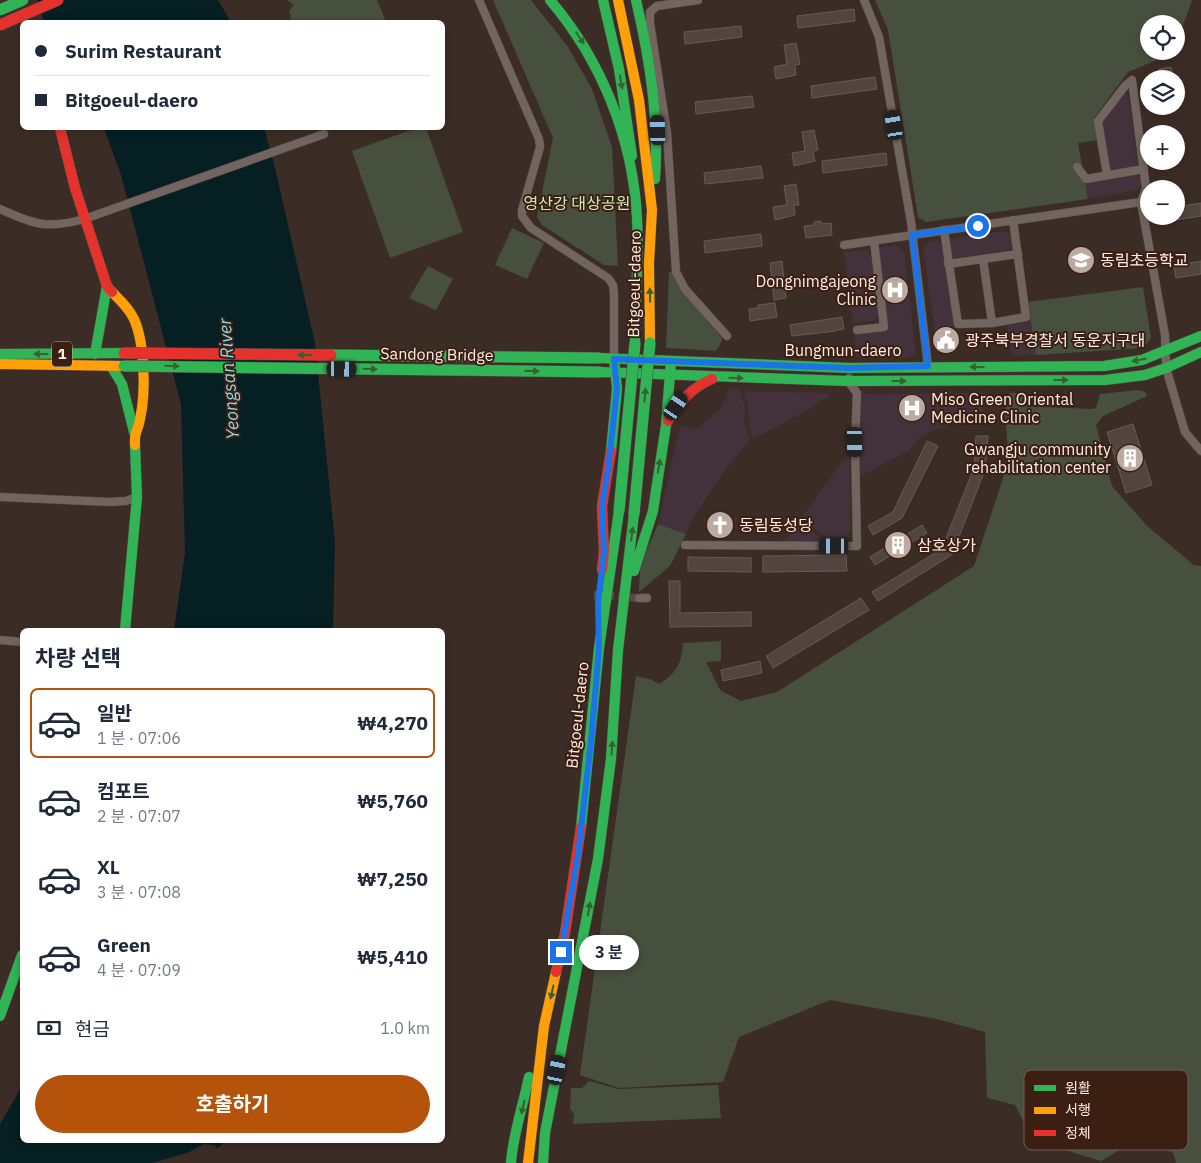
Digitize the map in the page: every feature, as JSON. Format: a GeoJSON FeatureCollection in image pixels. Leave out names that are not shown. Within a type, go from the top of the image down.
{"type":"FeatureCollection","features":[{"type":"Feature","properties":{"kind":"main road"},"geometry":{"type":"LineString","coordinates":[[11,0],[20,21]]}},
{"type":"Feature","properties":{"kind":"main road"},"geometry":{"type":"LineString","coordinates":[[0,10],[23,0]]}},
{"type":"Feature","properties":{"kind":"main road"},"geometry":{"type":"LineString","coordinates":[[0,24],[58,0]]}},
{"type":"Feature","properties":{"kind":"main road"},"geometry":{"type":"LineString","coordinates":[[550,0],[574,29],[591,56],[607,89],[618,118],[636,212]]}},
{"type":"Feature","properties":{"kind":"main road","name":"Bitgoeul-daero"},"geometry":{"type":"LineString","coordinates":[[528,1163],[544,1026],[565,933],[578,855],[599,648],[619,511],[635,343],[636,212],[632,153],[625,106],[603,0]]}},
{"type":"Feature","properties":{"kind":"main road","name":"Bitgoeul-daero"},"geometry":{"type":"LineString","coordinates":[[543,1163],[545,1133],[598,859],[611,759],[618,650],[634,514],[650,344],[649,263],[652,210],[639,100],[618,0]]}},
{"type":"Feature","properties":{"kind":"main road"},"geometry":{"type":"LineString","coordinates":[[636,0],[653,74],[657,113],[658,147],[652,210]]}},
{"type":"Feature","properties":{"kind":"main road"},"geometry":{"type":"LineString","coordinates":[[61,130],[107,286],[96,354]]}},
{"type":"Feature","properties":{"kind":"main road"},"geometry":{"type":"LineString","coordinates":[[107,286],[127,308],[134,320],[140,340],[143,377],[142,406],[140,421],[134,432]]}},
{"type":"Feature","properties":{"kind":"main road","name":"Bungmun-daero"},"geometry":{"type":"LineString","coordinates":[[599,358],[849,368],[1104,366],[1142,360],[1201,336]]}},
{"type":"Feature","properties":{"kind":"main road","name":"Bungmun-daero"},"geometry":{"type":"LineString","coordinates":[[600,372],[848,381],[1105,380],[1145,375],[1166,368],[1201,352]]}},
{"type":"Feature","properties":{"kind":"main road","name":"1"},"geometry":{"type":"LineString","coordinates":[[0,354],[96,354]]}},
{"type":"Feature","properties":{"kind":"main road","name":"Sandong Bridge"},"geometry":{"type":"LineString","coordinates":[[96,354],[599,358]]}},
{"type":"Feature","properties":{"kind":"main road"},"geometry":{"type":"LineString","coordinates":[[599,648],[598,602],[604,552],[602,506],[617,389],[614,359]]}},
{"type":"Feature","properties":{"kind":"main road"},"geometry":{"type":"LineString","coordinates":[[618,650],[630,607],[635,566],[653,510],[666,425],[671,361]]}},
{"type":"Feature","properties":{"kind":"main road","name":"1"},"geometry":{"type":"LineString","coordinates":[[0,364],[111,366]]}},
{"type":"Feature","properties":{"kind":"main road"},"geometry":{"type":"LineString","coordinates":[[111,366],[122,384],[134,432],[137,497],[125,628]]}},
{"type":"Feature","properties":{"kind":"main road","name":"Sandong Bridge"},"geometry":{"type":"LineString","coordinates":[[111,366],[600,372]]}},
{"type":"Feature","properties":{"kind":"main road"},"geometry":{"type":"LineString","coordinates":[[666,425],[683,396],[700,383],[718,377]]}},
{"type":"Feature","properties":{"kind":"main road"},"geometry":{"type":"LineString","coordinates":[[0,1016],[20,961]]}},
{"type":"Feature","properties":{"kind":"main road"},"geometry":{"type":"LineString","coordinates":[[511,1163],[513,1138],[522,1112],[532,1057],[544,1026]]}},
{"type":"Feature","properties":{"kind":"main road"},"geometry":{"type":"LineString","coordinates":[[553,1163],[557,1070]]}},
{"type":"Feature","properties":{"kind":"street"},"geometry":{"type":"LineString","coordinates":[[478,0],[539,139],[540,147],[522,210],[522,216],[531,228],[608,278],[612,285],[614,359]]}},
{"type":"Feature","properties":{"kind":"street"},"geometry":{"type":"LineString","coordinates":[[698,0],[657,3],[650,12],[650,24],[667,133],[676,272],[685,289],[727,336]]}},
{"type":"Feature","properties":{"kind":"street"},"geometry":{"type":"LineString","coordinates":[[864,0],[878,37],[912,235],[928,366]]}},
{"type":"Feature","properties":{"kind":"street"},"geometry":{"type":"LineString","coordinates":[[1107,175],[1098,121],[1125,86],[1132,80],[1140,139]]}},
{"type":"Feature","properties":{"kind":"street"},"geometry":{"type":"LineString","coordinates":[[0,209],[43,225],[55,226],[99,214],[324,134]]}},
{"type":"Feature","properties":{"kind":"street"},"geometry":{"type":"LineString","coordinates":[[1077,167],[1086,179],[1140,170]]}},
{"type":"Feature","properties":{"kind":"street"},"geometry":{"type":"LineString","coordinates":[[844,245],[1140,202]]}},
{"type":"Feature","properties":{"kind":"street"},"geometry":{"type":"LineString","coordinates":[[944,230],[958,324],[992,323],[1026,317],[1013,220]]}},
{"type":"Feature","properties":{"kind":"street"},"geometry":{"type":"LineString","coordinates":[[1145,225],[1165,334],[1166,368],[1185,432],[1201,452]]}},
{"type":"Feature","properties":{"kind":"street"},"geometry":{"type":"LineString","coordinates":[[857,330],[884,327],[874,241]]}},
{"type":"Feature","properties":{"kind":"street"},"geometry":{"type":"LineString","coordinates":[[948,264],[1018,254]]}},
{"type":"Feature","properties":{"kind":"street"},"geometry":{"type":"LineString","coordinates":[[983,259],[992,323]]}},
{"type":"Feature","properties":{"kind":"street"},"geometry":{"type":"LineString","coordinates":[[685,546],[857,546],[855,442],[857,393],[848,381],[849,368]]}},
{"type":"Feature","properties":{"kind":"street"},"geometry":{"type":"LineString","coordinates":[[0,497],[110,502],[126,501],[137,497]]}},
{"type":"Feature","properties":{"kind":"street"},"geometry":{"type":"LineString","coordinates":[[0,640],[20,642]]}},
{"type":"Feature","properties":{"kind":"shaded area"},"geometry":{"type":"Polygon","coordinates":[[[1124,93],[1128,94],[1138,163],[1134,167],[1112,171],[1110,170],[1101,122],[1124,93]]]}},
{"type":"Feature","properties":{"kind":"shaded area"},"geometry":{"type":"Polygon","coordinates":[[[1135,173],[1141,180],[1140,187],[1137,190],[1088,199],[1085,182],[1135,173]]]}},
{"type":"Feature","properties":{"kind":"shaded area"},"geometry":{"type":"Polygon","coordinates":[[[1005,231],[1011,235],[1013,245],[1009,250],[954,258],[949,254],[948,242],[953,238],[1005,231]]]}},
{"type":"Feature","properties":{"kind":"shaded area"},"geometry":{"type":"Polygon","coordinates":[[[937,240],[942,244],[955,331],[935,333],[923,246],[937,240]]]}},
{"type":"Feature","properties":{"kind":"shaded area"},"geometry":{"type":"Polygon","coordinates":[[[896,245],[904,251],[916,353],[907,358],[856,357],[854,334],[887,330],[877,252],[880,247],[896,245]]]}},
{"type":"Feature","properties":{"kind":"shaded area"},"geometry":{"type":"Polygon","coordinates":[[[866,250],[871,254],[879,316],[874,321],[853,323],[844,252],[866,250]]]}},
{"type":"Feature","properties":{"kind":"shaded area"},"geometry":{"type":"Polygon","coordinates":[[[1031,321],[1036,355],[1012,356],[1007,325],[1031,321]]]}},
{"type":"Feature","properties":{"kind":"shaded area"},"geometry":{"type":"Polygon","coordinates":[[[728,388],[739,390],[745,406],[744,422],[750,440],[728,466],[693,518],[686,534],[658,524],[680,426],[697,429],[719,410],[727,396],[728,388]]]}},
{"type":"Feature","properties":{"kind":"shaded area"},"geometry":{"type":"Polygon","coordinates":[[[744,391],[830,393],[826,398],[809,409],[753,439],[749,428],[748,406],[744,391]]]}},
{"type":"Feature","properties":{"kind":"shaded area"},"geometry":{"type":"Polygon","coordinates":[[[985,393],[982,421],[951,424],[932,431],[920,437],[909,451],[858,477],[860,394],[985,393]]]}},
{"type":"Feature","properties":{"kind":"shaded area"},"geometry":{"type":"Polygon","coordinates":[[[850,454],[850,532],[845,537],[827,538],[801,518],[847,455],[850,454]]]}},
{"type":"Feature","properties":{"kind":"shaded area"},"geometry":{"type":"Polygon","coordinates":[[[799,521],[826,542],[826,543],[784,542],[799,521]]]}},
{"type":"Feature","properties":{"kind":"green space"},"geometry":{"type":"Polygon","coordinates":[[[287,0],[377,0],[385,20],[290,20],[289,11],[294,5],[287,0]]]}},
{"type":"Feature","properties":{"kind":"green space","name":"영산강 대상공원"},"geometry":{"type":"Polygon","coordinates":[[[493,0],[531,0],[568,47],[592,89],[612,147],[618,266],[604,265],[542,225],[537,217],[553,138],[493,0]]]}},
{"type":"Feature","properties":{"kind":"green space"},"geometry":{"type":"Polygon","coordinates":[[[875,0],[1192,0],[1185,20],[1185,15],[1140,15],[1140,60],[1157,60],[1128,72],[1094,118],[1097,140],[1078,143],[1088,199],[926,222],[918,217],[888,30],[875,0]]]}},
{"type":"Feature","properties":{"kind":"green space"},"geometry":{"type":"Polygon","coordinates":[[[411,130],[427,130],[463,232],[390,258],[352,151],[411,130]]]}},
{"type":"Feature","properties":{"kind":"green space"},"geometry":{"type":"Polygon","coordinates":[[[512,228],[544,243],[527,279],[495,265],[512,228]]]}},
{"type":"Feature","properties":{"kind":"green space"},"geometry":{"type":"Polygon","coordinates":[[[428,266],[453,279],[436,310],[409,298],[428,266]]]}},
{"type":"Feature","properties":{"kind":"green space"},"geometry":{"type":"Polygon","coordinates":[[[669,272],[674,273],[681,289],[722,338],[716,351],[666,348],[669,272]]]}},
{"type":"Feature","properties":{"kind":"green space"},"geometry":{"type":"Polygon","coordinates":[[[1143,287],[1151,338],[1143,348],[1036,355],[1028,302],[1143,287]]]}},
{"type":"Feature","properties":{"kind":"green space"},"geometry":{"type":"Polygon","coordinates":[[[1138,390],[1145,392],[1147,396],[1103,416],[1096,425],[1112,486],[1147,526],[1194,565],[1201,566],[1201,1163],[1176,1163],[1173,1153],[1167,1150],[1188,1150],[1188,1070],[1024,1070],[1024,1122],[1015,1105],[987,1098],[985,1032],[937,1019],[830,1000],[739,1037],[723,1082],[619,1088],[580,1075],[636,676],[650,679],[659,684],[670,676],[677,667],[683,643],[721,641],[721,661],[706,662],[720,690],[741,701],[777,692],[974,566],[1009,460],[1005,414],[1006,396],[1010,393],[1023,393],[1022,406],[1092,409],[1096,408],[1100,394],[1138,390]]]}},
{"type":"Feature","properties":{"kind":"green space"},"geometry":{"type":"Polygon","coordinates":[[[658,524],[686,534],[670,566],[639,592],[640,565],[658,524]]]}},
{"type":"Feature","properties":{"kind":"green space"},"geometry":{"type":"Polygon","coordinates":[[[589,1081],[619,1089],[718,1085],[721,1118],[573,1124],[574,1114],[570,1109],[571,1088],[582,1088],[589,1081]]]}},
{"type":"Feature","properties":{"kind":"green space"},"geometry":{"type":"Polygon","coordinates":[[[1065,1150],[1120,1150],[1101,1161],[1065,1150]]]}},
{"type":"Feature","properties":{"kind":"water"},"geometry":{"type":"Polygon","coordinates":[[[37,0],[218,0],[230,20],[43,20],[37,0]]]}},
{"type":"Feature","properties":{"kind":"water","name":"Yeongsan River"},"geometry":{"type":"Polygon","coordinates":[[[105,130],[265,130],[315,343],[335,542],[333,628],[174,628],[185,553],[181,404],[121,175],[105,130]]]}},
{"type":"Feature","properties":{"kind":"water"},"geometry":{"type":"Polygon","coordinates":[[[20,1089],[20,1143],[222,1143],[216,1148],[215,1145],[204,1144],[187,1153],[152,1163],[0,1163],[0,1124],[20,1089]]]}},
{"type":"Feature","properties":{"kind":"building"},"geometry":{"type":"Polygon","coordinates":[[[854,9],[855,21],[798,28],[797,16],[854,9]]]}},
{"type":"Feature","properties":{"kind":"building"},"geometry":{"type":"Polygon","coordinates":[[[741,26],[742,37],[685,44],[684,32],[741,26]]]}},
{"type":"Feature","properties":{"kind":"building"},"geometry":{"type":"Polygon","coordinates":[[[796,43],[800,64],[795,65],[796,75],[776,79],[774,67],[787,64],[784,45],[796,43]]]}},
{"type":"Feature","properties":{"kind":"building"},"geometry":{"type":"Polygon","coordinates":[[[1171,67],[1172,70],[1159,70],[1171,67]]]}},
{"type":"Feature","properties":{"kind":"building"},"geometry":{"type":"Polygon","coordinates":[[[875,77],[877,89],[812,98],[811,86],[875,77]]]}},
{"type":"Feature","properties":{"kind":"building"},"geometry":{"type":"Polygon","coordinates":[[[752,96],[754,107],[696,114],[695,102],[752,96]]]}},
{"type":"Feature","properties":{"kind":"building"},"geometry":{"type":"Polygon","coordinates":[[[814,130],[818,150],[813,151],[815,161],[794,166],[792,153],[805,151],[802,132],[814,130]]]}},
{"type":"Feature","properties":{"kind":"building"},"geometry":{"type":"Polygon","coordinates":[[[886,153],[887,165],[823,173],[822,161],[886,153]]]}},
{"type":"Feature","properties":{"kind":"building"},"geometry":{"type":"Polygon","coordinates":[[[761,166],[763,178],[705,184],[704,173],[761,166]]]}},
{"type":"Feature","properties":{"kind":"building"},"geometry":{"type":"Polygon","coordinates":[[[796,184],[799,205],[794,205],[795,215],[775,220],[773,207],[787,205],[784,186],[796,184]]]}},
{"type":"Feature","properties":{"kind":"building"},"geometry":{"type":"Polygon","coordinates":[[[1201,203],[1201,216],[1185,219],[1185,206],[1201,203]]]}},
{"type":"Feature","properties":{"kind":"building"},"geometry":{"type":"Polygon","coordinates":[[[821,221],[821,224],[831,223],[832,235],[806,238],[804,226],[814,225],[814,222],[821,221]]]}},
{"type":"Feature","properties":{"kind":"building"},"geometry":{"type":"Polygon","coordinates":[[[761,234],[762,246],[705,253],[704,241],[761,234]]]}},
{"type":"Feature","properties":{"kind":"building"},"geometry":{"type":"Polygon","coordinates":[[[782,261],[786,298],[774,300],[770,263],[782,261]]]}},
{"type":"Feature","properties":{"kind":"building"},"geometry":{"type":"Polygon","coordinates":[[[1201,261],[1201,274],[1176,278],[1174,266],[1201,261]]]}},
{"type":"Feature","properties":{"kind":"building"},"geometry":{"type":"Polygon","coordinates":[[[775,303],[777,317],[750,321],[749,309],[758,308],[758,305],[775,303]]]}},
{"type":"Feature","properties":{"kind":"building"},"geometry":{"type":"Polygon","coordinates":[[[842,317],[844,329],[792,336],[790,325],[842,317]]]}},
{"type":"Feature","properties":{"kind":"building","name":"Gwangju community rehabilitation center"},"geometry":{"type":"Polygon","coordinates":[[[1133,424],[1152,485],[1126,493],[1107,432],[1133,424]]]}},
{"type":"Feature","properties":{"kind":"building"},"geometry":{"type":"Polygon","coordinates":[[[976,436],[988,436],[985,470],[957,542],[946,538],[974,468],[976,436]]]}},
{"type":"Feature","properties":{"kind":"building"},"geometry":{"type":"Polygon","coordinates":[[[927,441],[938,446],[902,518],[873,535],[868,526],[893,512],[927,441]]]}},
{"type":"Feature","properties":{"kind":"building","name":"삼호상가"},"geometry":{"type":"Polygon","coordinates":[[[922,525],[927,533],[875,565],[870,557],[922,525]]]}},
{"type":"Feature","properties":{"kind":"building"},"geometry":{"type":"Polygon","coordinates":[[[948,545],[953,554],[878,601],[872,592],[948,545]]]}},
{"type":"Feature","properties":{"kind":"building"},"geometry":{"type":"Polygon","coordinates":[[[846,555],[847,571],[763,572],[763,556],[846,555]]]}},
{"type":"Feature","properties":{"kind":"building"},"geometry":{"type":"Polygon","coordinates":[[[688,557],[751,558],[751,572],[688,571],[688,557]]]}},
{"type":"Feature","properties":{"kind":"building"},"geometry":{"type":"Polygon","coordinates":[[[669,581],[680,581],[680,613],[751,612],[751,626],[670,627],[669,581]]]}},
{"type":"Feature","properties":{"kind":"building"},"geometry":{"type":"Polygon","coordinates":[[[861,598],[869,610],[773,668],[766,656],[861,598]]]}},
{"type":"Feature","properties":{"kind":"building"},"geometry":{"type":"Polygon","coordinates":[[[760,661],[762,673],[723,681],[721,670],[760,661]]]}},
{"type":"Feature","properties":{"kind":"tunnel"},"geometry":{"type":"LineString","coordinates":[[594,595],[639,598]]}},
{"type":"Feature","properties":{"kind":"traffic: fast"},"geometry":{"type":"LineString","coordinates":[[0,10],[23,0]]}},
{"type":"Feature","properties":{"kind":"traffic: fast"},"geometry":{"type":"LineString","coordinates":[[550,0],[585,48],[599,74],[621,130],[629,159],[637,218],[635,343]]}},
{"type":"Feature","properties":{"kind":"traffic: fast"},"geometry":{"type":"LineString","coordinates":[[603,0],[619,69],[632,156]]}},
{"type":"Feature","properties":{"kind":"traffic: fast"},"geometry":{"type":"LineString","coordinates":[[636,0],[652,89],[656,134],[655,179]]}},
{"type":"Feature","properties":{"kind":"traffic: fast"},"geometry":{"type":"LineString","coordinates":[[95,354],[107,286]]}},
{"type":"Feature","properties":{"kind":"traffic: fast"},"geometry":{"type":"LineString","coordinates":[[599,358],[849,368],[1104,366],[1142,360],[1201,336]]}},
{"type":"Feature","properties":{"kind":"traffic: fast"},"geometry":{"type":"LineString","coordinates":[[619,511],[635,343]]}},
{"type":"Feature","properties":{"kind":"traffic: fast"},"geometry":{"type":"LineString","coordinates":[[634,514],[650,343]]}},
{"type":"Feature","properties":{"kind":"traffic: fast"},"geometry":{"type":"LineString","coordinates":[[600,372],[848,381],[1105,380],[1145,375],[1166,368],[1201,352]]}},
{"type":"Feature","properties":{"kind":"traffic: fast"},"geometry":{"type":"LineString","coordinates":[[0,354],[124,353]]}},
{"type":"Feature","properties":{"kind":"traffic: fast"},"geometry":{"type":"LineString","coordinates":[[331,355],[599,358]]}},
{"type":"Feature","properties":{"kind":"traffic: fast"},"geometry":{"type":"LineString","coordinates":[[611,451],[617,389],[614,359]]}},
{"type":"Feature","properties":{"kind":"traffic: fast"},"geometry":{"type":"LineString","coordinates":[[634,571],[653,511],[666,425],[671,361]]}},
{"type":"Feature","properties":{"kind":"traffic: fast"},"geometry":{"type":"LineString","coordinates":[[111,366],[122,384],[134,432]]}},
{"type":"Feature","properties":{"kind":"traffic: fast"},"geometry":{"type":"LineString","coordinates":[[124,366],[600,372]]}},
{"type":"Feature","properties":{"kind":"traffic: fast"},"geometry":{"type":"LineString","coordinates":[[125,628],[137,497],[135,445]]}},
{"type":"Feature","properties":{"kind":"traffic: fast"},"geometry":{"type":"LineString","coordinates":[[581,827],[599,648],[619,511]]}},
{"type":"Feature","properties":{"kind":"traffic: fast"},"geometry":{"type":"LineString","coordinates":[[543,1163],[545,1133],[598,859],[611,759],[618,650],[634,514]]}},
{"type":"Feature","properties":{"kind":"traffic: fast"},"geometry":{"type":"LineString","coordinates":[[0,1016],[20,961]]}},
{"type":"Feature","properties":{"kind":"traffic: fast"},"geometry":{"type":"LineString","coordinates":[[511,1163],[516,1131],[529,1077]]}},
{"type":"Feature","properties":{"kind":"traffic: slow"},"geometry":{"type":"LineString","coordinates":[[618,0],[639,100],[652,210],[649,263],[650,343]]}},
{"type":"Feature","properties":{"kind":"traffic: slow"},"geometry":{"type":"LineString","coordinates":[[112,292],[124,304],[134,319],[138,329],[142,355],[143,396],[135,445]]}},
{"type":"Feature","properties":{"kind":"traffic: slow"},"geometry":{"type":"LineString","coordinates":[[0,364],[124,366]]}},
{"type":"Feature","properties":{"kind":"traffic: slow"},"geometry":{"type":"LineString","coordinates":[[528,1163],[544,1026],[556,972]]}},
{"type":"Feature","properties":{"kind":"traffic: jam"},"geometry":{"type":"LineString","coordinates":[[0,25],[58,0]]}},
{"type":"Feature","properties":{"kind":"traffic: jam"},"geometry":{"type":"LineString","coordinates":[[60,130],[75,188],[107,286],[112,292]]}},
{"type":"Feature","properties":{"kind":"traffic: jam"},"geometry":{"type":"LineString","coordinates":[[124,353],[331,355]]}},
{"type":"Feature","properties":{"kind":"traffic: jam"},"geometry":{"type":"LineString","coordinates":[[668,421],[686,396],[712,379]]}},
{"type":"Feature","properties":{"kind":"traffic: jam"},"geometry":{"type":"LineString","coordinates":[[602,570],[604,552],[602,506],[611,451]]}},
{"type":"Feature","properties":{"kind":"traffic: jam"},"geometry":{"type":"LineString","coordinates":[[556,972],[565,933],[581,827]]}},
{"type":"Feature","properties":{"kind":"place","name":"동림초등학교"},"geometry":{"type":"Point","coordinates":[1081,260]}},
{"type":"Feature","properties":{"kind":"place","name":"Dongnimgajeong Clinic"},"geometry":{"type":"Point","coordinates":[895,290]}},
{"type":"Feature","properties":{"kind":"place","name":"광주북부경찰서 동운지구대"},"geometry":{"type":"Point","coordinates":[946,340]}},
{"type":"Feature","properties":{"kind":"place","name":"Miso Green Oriental Medicine Clinic"},"geometry":{"type":"Point","coordinates":[912,408]}},
{"type":"Feature","properties":{"kind":"place","name":"Gwangju community rehabilitation center"},"geometry":{"type":"Point","coordinates":[1130,458]}},
{"type":"Feature","properties":{"kind":"place","name":"동림동성당"},"geometry":{"type":"Point","coordinates":[720,525]}},
{"type":"Feature","properties":{"kind":"place","name":"삼호상가"},"geometry":{"type":"Point","coordinates":[898,545]}},
{"type":"Feature","properties":{"kind":"route"},"geometry":{"type":"LineString","coordinates":[[561,952],[578,855],[591,742],[599,648],[598,602],[604,552],[602,506],[617,389],[614,359],[849,368],[928,366],[912,235],[978,226]]}}]}
